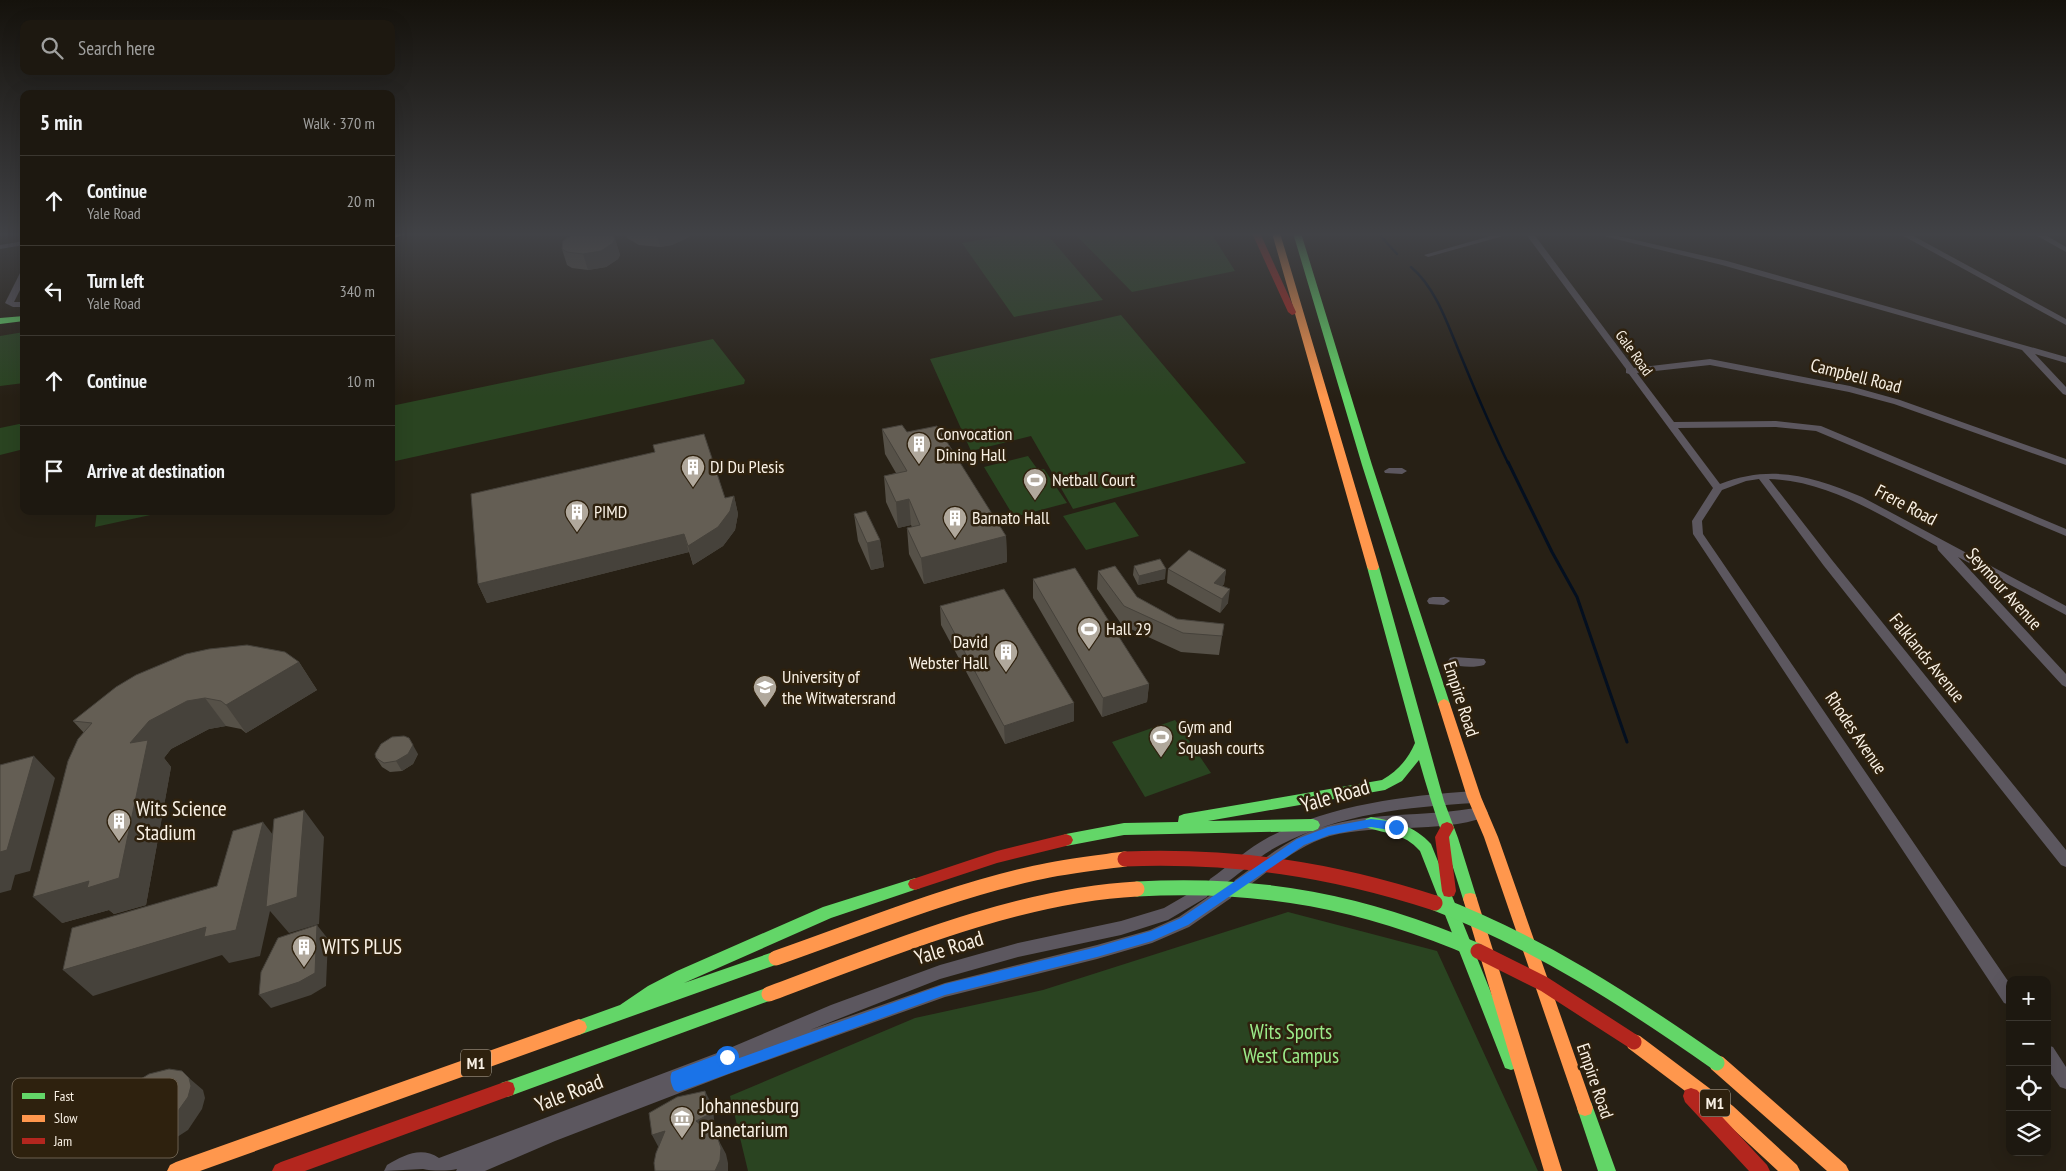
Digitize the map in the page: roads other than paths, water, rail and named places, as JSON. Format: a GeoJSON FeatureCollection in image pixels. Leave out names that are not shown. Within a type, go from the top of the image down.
{"type":"FeatureCollection","features":[{"type":"Feature","properties":{"kind":"main road"},"geometry":{"type":"LineString","coordinates":[[1281,288],[1288,304],[1302,322]]}},
{"type":"Feature","properties":{"kind":"main road"},"geometry":{"type":"LineString","coordinates":[[1292,288],[1357,508],[1437,801],[1510,1025],[1552,1171]]}},
{"type":"Feature","properties":{"kind":"main road","name":"Empire Road"},"geometry":{"type":"LineString","coordinates":[[1314,288],[1370,474],[1474,797],[1494,847],[1607,1171]]}},
{"type":"Feature","properties":{"kind":"main road"},"geometry":{"type":"LineString","coordinates":[[0,316],[20,307]]}},
{"type":"Feature","properties":{"kind":"main road"},"geometry":{"type":"LineString","coordinates":[[0,321],[20,318]]}},
{"type":"Feature","properties":{"kind":"main road"},"geometry":{"type":"LineString","coordinates":[[623,1012],[654,991],[682,976],[828,912],[997,857],[1089,835],[1151,827],[1210,814],[1386,785],[1396,780],[1410,768],[1416,759],[1421,743]]}},
{"type":"Feature","properties":{"kind":"main road"},"geometry":{"type":"LineString","coordinates":[[1371,823],[1396,827],[1409,832],[1422,841],[1426,848],[1510,1057],[1552,1171]]}},
{"type":"Feature","properties":{"kind":"main road"},"geometry":{"type":"LineString","coordinates":[[1446,824],[1442,837],[1443,848],[1457,927]]}},
{"type":"Feature","properties":{"kind":"main road"},"geometry":{"type":"LineString","coordinates":[[1151,827],[1313,825]]}},
{"type":"Feature","properties":{"kind":"main road","name":"M1"},"geometry":{"type":"LineString","coordinates":[[176,1171],[776,958],[981,888],[1073,866],[1124,860],[1181,857],[1230,858],[1273,863],[1377,884],[1435,902],[1492,926],[1548,953],[1600,983],[1717,1063],[1839,1170]]}},
{"type":"Feature","properties":{"kind":"main road","name":"M1"},"geometry":{"type":"LineString","coordinates":[[281,1171],[769,994],[1004,912],[1054,900],[1146,887],[1243,887],[1308,896],[1389,916],[1455,940],[1513,967],[1572,1001],[1634,1042],[1727,1112],[1791,1171]]}},
{"type":"Feature","properties":{"kind":"main road"},"geometry":{"type":"LineString","coordinates":[[1658,1059],[1731,1141],[1761,1171]]}},
{"type":"Feature","properties":{"kind":"street"},"geometry":{"type":"LineString","coordinates":[[16,288],[9,301],[11,305],[20,307]]}},
{"type":"Feature","properties":{"kind":"street","name":"Gale Road"},"geometry":{"type":"LineString","coordinates":[[1569,288],[1718,488]]}},
{"type":"Feature","properties":{"kind":"street"},"geometry":{"type":"LineString","coordinates":[[1810,288],[2066,360]]}},
{"type":"Feature","properties":{"kind":"street"},"geometry":{"type":"LineString","coordinates":[[2003,288],[2066,322]]}},
{"type":"Feature","properties":{"kind":"street"},"geometry":{"type":"LineString","coordinates":[[2025,348],[2066,392]]}},
{"type":"Feature","properties":{"kind":"street","name":"Campbell Road"},"geometry":{"type":"LineString","coordinates":[[1629,370],[1710,362],[1850,389],[1897,402],[2066,462]]}},
{"type":"Feature","properties":{"kind":"street"},"geometry":{"type":"LineString","coordinates":[[1670,425],[1776,424],[1818,428],[2066,533]]}},
{"type":"Feature","properties":{"kind":"street"},"geometry":{"type":"LineString","coordinates":[[1389,470],[1402,471]]}},
{"type":"Feature","properties":{"kind":"street","name":"Frere Road"},"geometry":{"type":"LineString","coordinates":[[1718,488],[1744,479],[1762,476],[1810,482],[1840,491],[1936,540],[2066,611]]}},
{"type":"Feature","properties":{"kind":"street","name":"Falklands Avenue"},"geometry":{"type":"LineString","coordinates":[[1762,476],[1828,563],[2066,861]]}},
{"type":"Feature","properties":{"kind":"street","name":"Rhodes Avenue"},"geometry":{"type":"LineString","coordinates":[[1718,488],[1698,521],[1698,534],[2006,992]]}},
{"type":"Feature","properties":{"kind":"street","name":"Seymour Avenue"},"geometry":{"type":"LineString","coordinates":[[1936,540],[2066,682]]}},
{"type":"Feature","properties":{"kind":"street"},"geometry":{"type":"LineString","coordinates":[[1454,661],[1480,662]]}},
{"type":"Feature","properties":{"kind":"street","name":"Yale Road"},"geometry":{"type":"LineString","coordinates":[[465,1171],[677,1081],[830,1013],[940,972],[1018,950],[1121,928],[1168,913],[1228,875],[1273,842],[1313,825],[1370,808],[1474,797]]}},
{"type":"Feature","properties":{"kind":"street","name":"Yale Road"},"geometry":{"type":"LineString","coordinates":[[438,1169],[677,1081],[945,990],[1097,952],[1152,936],[1184,922],[1300,842],[1328,831],[1371,823],[1446,824],[1481,813]]}},
{"type":"Feature","properties":{"kind":"street"},"geometry":{"type":"LineString","coordinates":[[2051,1059],[2066,1081]]}},
{"type":"Feature","properties":{"kind":"street"},"geometry":{"type":"LineString","coordinates":[[394,1171],[404,1164],[417,1160],[429,1161],[438,1169]]}},
{"type":"Feature","properties":{"kind":"waterway"},"geometry":{"type":"LineString","coordinates":[[1429,288],[1442,311],[1508,463]]}},
{"type":"Feature","properties":{"kind":"waterway"},"geometry":{"type":"LineString","coordinates":[[1508,462],[1552,552],[1577,597],[1627,742]]}},
{"type":"Feature","properties":{"kind":"place","name":"Convocation Dining Hall"},"geometry":{"type":"Point","coordinates":[919,465]}},
{"type":"Feature","properties":{"kind":"place","name":"DJ Du Plesis"},"geometry":{"type":"Point","coordinates":[693,488]}},
{"type":"Feature","properties":{"kind":"place","name":"Netball Court"},"geometry":{"type":"Point","coordinates":[1035,501]}},
{"type":"Feature","properties":{"kind":"place","name":"PIMD"},"geometry":{"type":"Point","coordinates":[577,533]}},
{"type":"Feature","properties":{"kind":"place","name":"Barnato Hall"},"geometry":{"type":"Point","coordinates":[955,539]}},
{"type":"Feature","properties":{"kind":"place","name":"Hall 29"},"geometry":{"type":"Point","coordinates":[1089,650]}},
{"type":"Feature","properties":{"kind":"place","name":"David Webster Hall"},"geometry":{"type":"Point","coordinates":[1006,673]}},
{"type":"Feature","properties":{"kind":"place","name":"University of the Witwatersrand"},"geometry":{"type":"Point","coordinates":[765,708]}},
{"type":"Feature","properties":{"kind":"place","name":"Gym and Squash courts"},"geometry":{"type":"Point","coordinates":[1161,758]}},
{"type":"Feature","properties":{"kind":"place","name":"Wits Science Stadium"},"geometry":{"type":"Point","coordinates":[119,842]}},
{"type":"Feature","properties":{"kind":"place","name":"WITS PLUS"},"geometry":{"type":"Point","coordinates":[304,968]}},
{"type":"Feature","properties":{"kind":"place","name":"Johannesburg Planetarium"},"geometry":{"type":"Point","coordinates":[682,1139]}},
{"type":"Feature","properties":{"kind":"park label","name":"Wits Sports West Campus"},"geometry":{"type":"Point","coordinates":[1291,1044]}}]}
